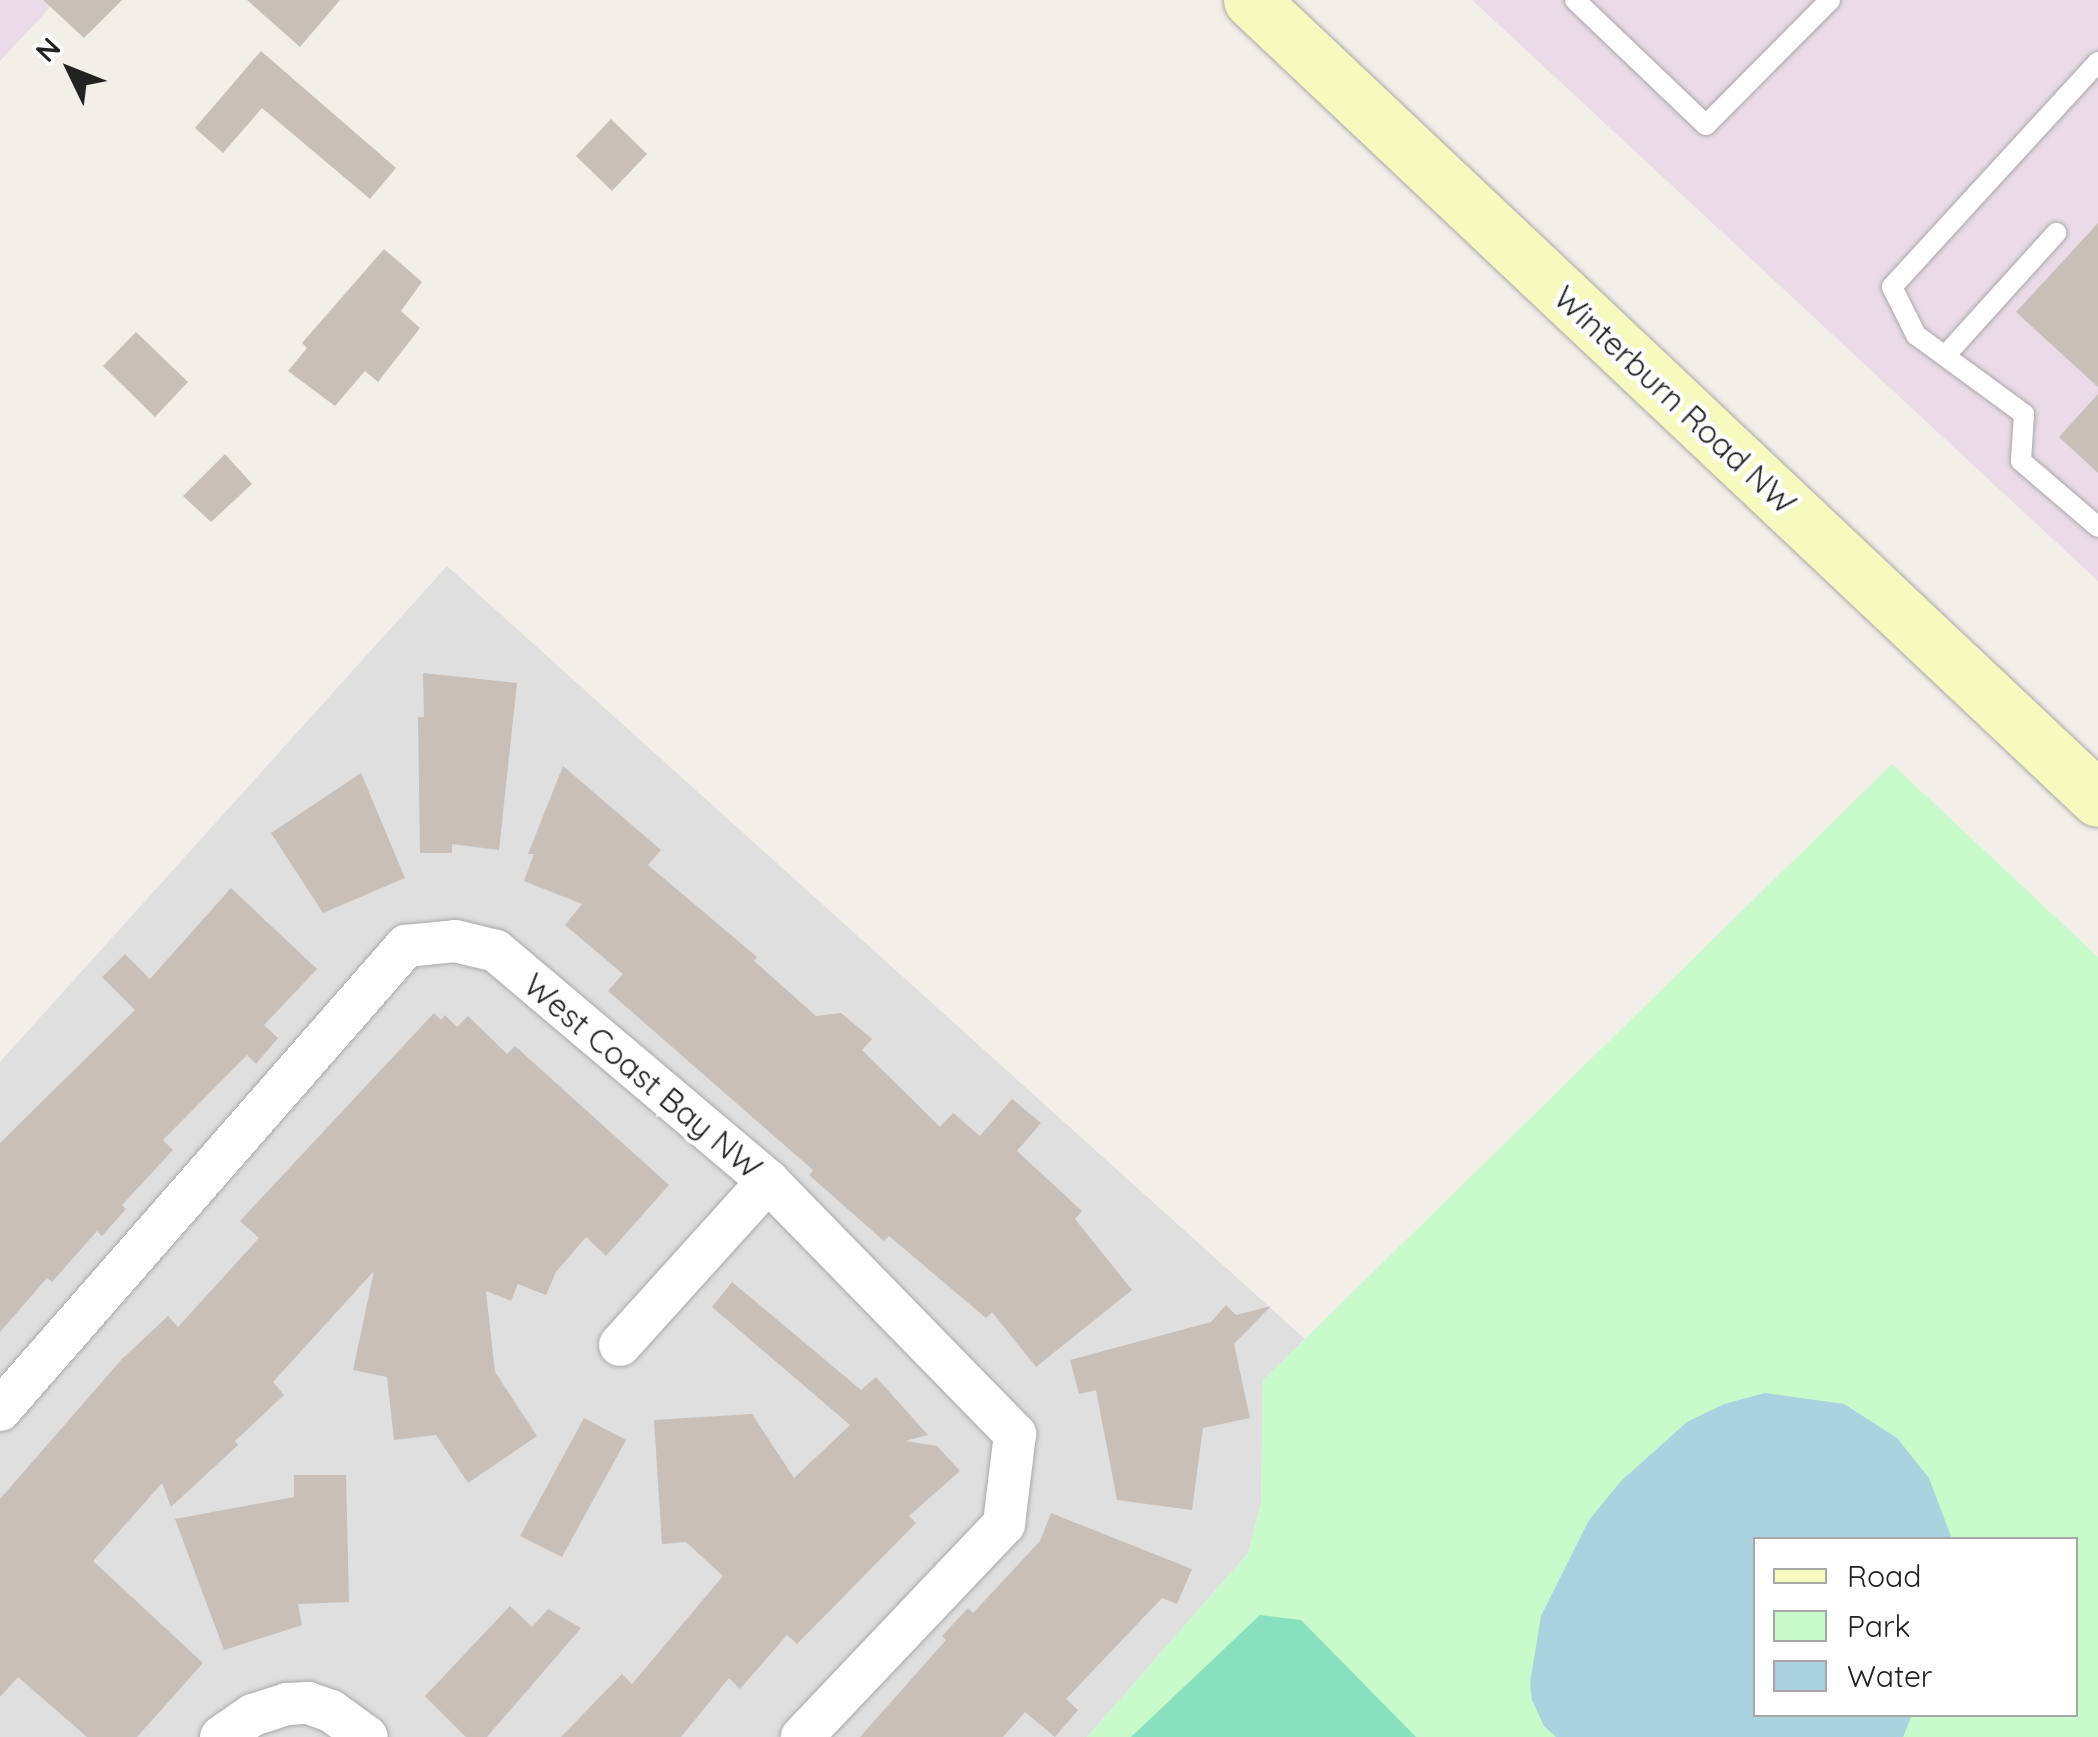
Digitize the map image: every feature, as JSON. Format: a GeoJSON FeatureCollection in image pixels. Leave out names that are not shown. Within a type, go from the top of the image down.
{"type":"FeatureCollection","features":[{"type":"Feature","properties":{"kind":"main road","name":"Winterburn Road NW"},"geometry":{"type":"LineString","coordinates":[[1251,0],[2098,799]]}},
{"type":"Feature","properties":{"kind":"street","name":"West Coast Bay NW"},"geometry":{"type":"LineString","coordinates":[[0,1410],[406,946],[455,941],[496,951],[768,1181],[1015,1434],[1004,1524],[802,1737]]}},
{"type":"Feature","properties":{"kind":"street"},"geometry":{"type":"LineString","coordinates":[[620,1345],[768,1181]]}},
{"type":"Feature","properties":{"kind":"street"},"geometry":{"type":"LineString","coordinates":[[222,1737],[253,1715],[286,1704],[308,1703],[330,1712],[367,1737]]}},
{"type":"Feature","properties":{"kind":"lane"},"geometry":{"type":"LineString","coordinates":[[1574,0],[1706,125],[1830,0]]}},
{"type":"Feature","properties":{"kind":"lane"},"geometry":{"type":"LineString","coordinates":[[2098,62],[1892,287],[1916,335],[2024,414],[2021,461],[2098,528]]}},
{"type":"Feature","properties":{"kind":"lane"},"geometry":{"type":"LineString","coordinates":[[1945,356],[2056,233]]}},
{"type":"Feature","properties":{"kind":"shaded area"},"geometry":{"type":"Polygon","coordinates":[[[0,0],[57,0],[0,61],[0,0]]]}},
{"type":"Feature","properties":{"kind":"shaded area"},"geometry":{"type":"Polygon","coordinates":[[[1472,0],[2098,0],[2098,581],[1472,0]]]}},
{"type":"Feature","properties":{"kind":"shaded area"},"geometry":{"type":"Polygon","coordinates":[[[447,566],[1305,1339],[1263,1380],[1261,1504],[1248,1553],[1087,1737],[0,1737],[0,1062],[447,566]]]}},
{"type":"Feature","properties":{"kind":"green space"},"geometry":{"type":"Polygon","coordinates":[[[1892,764],[2098,957],[2098,1737],[1087,1737],[1248,1553],[1261,1504],[1263,1380],[1892,764]]]}},
{"type":"Feature","properties":{"kind":"green space"},"geometry":{"type":"Polygon","coordinates":[[[1260,1615],[1301,1620],[1416,1737],[1131,1737],[1260,1615]]]}},
{"type":"Feature","properties":{"kind":"water"},"geometry":{"type":"Polygon","coordinates":[[[1765,1393],[1844,1404],[1897,1438],[1929,1478],[1951,1537],[1753,1537],[1753,1717],[1911,1717],[1903,1737],[1556,1737],[1544,1726],[1532,1700],[1530,1683],[1541,1616],[1589,1520],[1621,1481],[1687,1422],[1724,1404],[1765,1393]]]}},
{"type":"Feature","properties":{"kind":"building"},"geometry":{"type":"Polygon","coordinates":[[[43,0],[122,0],[84,38],[43,0]]]}},
{"type":"Feature","properties":{"kind":"building"},"geometry":{"type":"Polygon","coordinates":[[[247,0],[340,0],[300,47],[247,0]]]}},
{"type":"Feature","properties":{"kind":"building"},"geometry":{"type":"Polygon","coordinates":[[[261,51],[396,168],[370,199],[262,108],[223,153],[195,128],[261,51]]]}},
{"type":"Feature","properties":{"kind":"building"},"geometry":{"type":"Polygon","coordinates":[[[611,119],[647,154],[612,191],[576,156],[611,119]]]}},
{"type":"Feature","properties":{"kind":"building"},"geometry":{"type":"Polygon","coordinates":[[[2098,223],[2098,387],[2016,312],[2098,223]]]}},
{"type":"Feature","properties":{"kind":"building"},"geometry":{"type":"Polygon","coordinates":[[[384,249],[422,282],[401,311],[420,328],[378,382],[365,371],[335,406],[288,371],[307,348],[302,343],[384,249]]]}},
{"type":"Feature","properties":{"kind":"building"},"geometry":{"type":"Polygon","coordinates":[[[136,332],[188,382],[155,417],[103,366],[136,332]]]}},
{"type":"Feature","properties":{"kind":"building"},"geometry":{"type":"Polygon","coordinates":[[[2098,394],[2098,473],[2059,437],[2098,394]]]}},
{"type":"Feature","properties":{"kind":"building"},"geometry":{"type":"Polygon","coordinates":[[[225,454],[252,484],[211,522],[183,496],[225,454]]]}},
{"type":"Feature","properties":{"kind":"building"},"geometry":{"type":"Polygon","coordinates":[[[423,673],[517,683],[499,850],[452,844],[452,853],[420,853],[418,717],[424,717],[423,673]]]}},
{"type":"Feature","properties":{"kind":"building"},"geometry":{"type":"Polygon","coordinates":[[[563,766],[661,850],[648,865],[757,957],[754,961],[816,1016],[841,1013],[872,1039],[862,1050],[940,1127],[953,1113],[980,1136],[1012,1099],[1041,1123],[1017,1151],[1082,1211],[1075,1219],[1132,1290],[1036,1367],[992,1312],[986,1318],[889,1236],[884,1241],[809,1175],[813,1170],[608,991],[623,974],[565,925],[582,904],[524,881],[534,854],[528,854],[563,766]]]}},
{"type":"Feature","properties":{"kind":"building"},"geometry":{"type":"Polygon","coordinates":[[[361,773],[405,878],[323,913],[271,833],[361,773]]]}},
{"type":"Feature","properties":{"kind":"building"},"geometry":{"type":"Polygon","coordinates":[[[231,888],[317,969],[264,1025],[278,1038],[256,1064],[247,1055],[163,1140],[173,1150],[122,1205],[126,1209],[102,1236],[97,1231],[52,1282],[47,1278],[0,1332],[0,1143],[135,1010],[102,977],[125,954],[150,979],[231,888]]]}},
{"type":"Feature","properties":{"kind":"building"},"geometry":{"type":"Polygon","coordinates":[[[434,1013],[441,1020],[445,1015],[457,1027],[468,1016],[507,1054],[515,1046],[669,1185],[606,1256],[586,1237],[556,1272],[546,1295],[518,1284],[511,1301],[486,1291],[495,1372],[537,1436],[468,1483],[436,1435],[394,1440],[387,1377],[353,1370],[374,1271],[273,1382],[284,1395],[235,1441],[238,1445],[171,1507],[162,1483],[93,1561],[203,1663],[137,1737],[87,1737],[18,1677],[0,1697],[0,1499],[122,1359],[168,1316],[178,1327],[259,1238],[240,1221],[434,1013]]]}},
{"type":"Feature","properties":{"kind":"building"},"geometry":{"type":"Polygon","coordinates":[[[732,1282],[861,1390],[876,1377],[928,1435],[905,1441],[937,1446],[960,1471],[909,1516],[916,1523],[797,1644],[787,1635],[740,1689],[729,1678],[681,1737],[561,1737],[622,1674],[632,1684],[723,1576],[686,1542],[662,1544],[654,1420],[752,1414],[794,1478],[850,1425],[712,1307],[732,1282]]]}},
{"type":"Feature","properties":{"kind":"building"},"geometry":{"type":"Polygon","coordinates":[[[1226,1305],[1236,1315],[1271,1306],[1234,1344],[1250,1418],[1203,1428],[1192,1510],[1117,1500],[1096,1390],[1079,1394],[1070,1360],[1211,1322],[1226,1305]]]}},
{"type":"Feature","properties":{"kind":"building"},"geometry":{"type":"Polygon","coordinates":[[[584,1418],[626,1440],[562,1557],[520,1536],[584,1418]]]}},
{"type":"Feature","properties":{"kind":"building"},"geometry":{"type":"Polygon","coordinates":[[[294,1475],[346,1475],[349,1602],[298,1604],[302,1625],[224,1650],[175,1519],[294,1497],[294,1475]]]}},
{"type":"Feature","properties":{"kind":"building"},"geometry":{"type":"Polygon","coordinates":[[[1051,1513],[1192,1569],[1177,1604],[1162,1598],[1066,1699],[1078,1710],[1055,1737],[1025,1712],[1003,1737],[860,1737],[946,1640],[942,1636],[968,1608],[973,1613],[1040,1541],[1051,1513]]]}},
{"type":"Feature","properties":{"kind":"building"},"geometry":{"type":"Polygon","coordinates":[[[510,1606],[532,1627],[548,1609],[581,1628],[487,1737],[466,1737],[425,1696],[510,1606]]]}}]}
